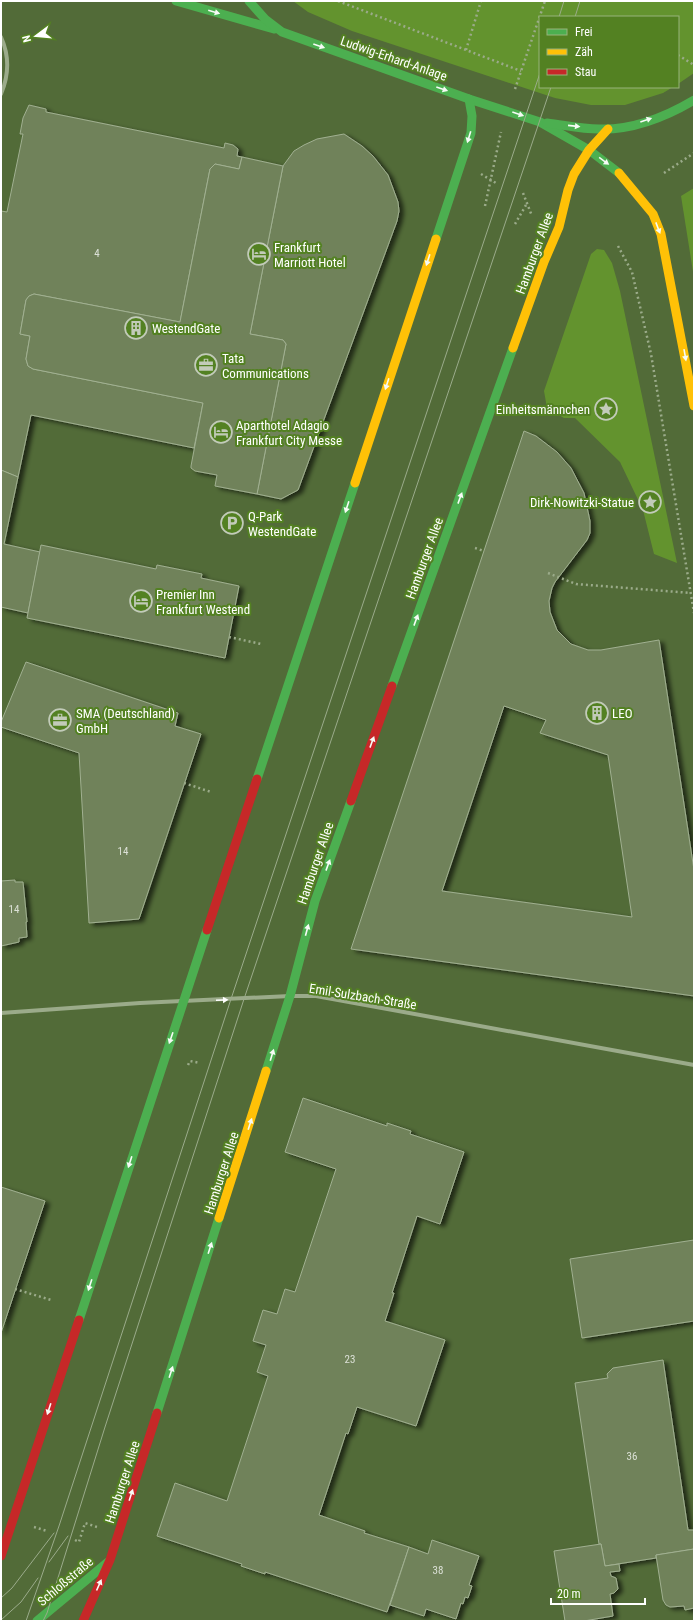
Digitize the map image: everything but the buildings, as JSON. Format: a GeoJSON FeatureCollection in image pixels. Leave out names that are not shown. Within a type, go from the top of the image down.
{"type":"FeatureCollection","features":[{"type":"Feature","properties":{"kind":"street"},"geometry":{"type":"LineString","coordinates":[[176,1],[282,32]]}},
{"type":"Feature","properties":{"kind":"street","name":"Ludwig-Erhard-Anlage"},"geometry":{"type":"LineString","coordinates":[[249,1],[265,19],[282,32],[470,99],[540,122],[589,150],[619,172],[653,214],[661,234],[694,406]]}},
{"type":"Feature","properties":{"kind":"street"},"geometry":{"type":"LineString","coordinates":[[1,37],[7,52],[8,67],[6,82],[1,94]]}},
{"type":"Feature","properties":{"kind":"street"},"geometry":{"type":"LineString","coordinates":[[1,1556],[470,133],[473,116],[470,99]]}},
{"type":"Feature","properties":{"kind":"street","name":"Ludwig-Erhard-Anlage"},"geometry":{"type":"LineString","coordinates":[[540,122],[608,129],[643,122],[686,105],[694,100]]}},
{"type":"Feature","properties":{"kind":"street","name":"Hamburger Allee"},"geometry":{"type":"LineString","coordinates":[[83,1621],[110,1560],[290,996],[315,902],[558,227],[574,174],[589,150],[608,129]]}},
{"type":"Feature","properties":{"kind":"street","name":"Emil-Sulzbach-Straße"},"geometry":{"type":"LineString","coordinates":[[1,1013],[126,1004],[290,996],[323,998],[694,1064]]}},
{"type":"Feature","properties":{"kind":"street"},"geometry":{"type":"LineString","coordinates":[[1,1548],[7,1537]]}},
{"type":"Feature","properties":{"kind":"street","name":"Schloßstraße"},"geometry":{"type":"LineString","coordinates":[[37,1621],[110,1560]]}},
{"type":"Feature","properties":{"kind":"path"},"geometry":{"type":"LineString","coordinates":[[338,1],[521,71]]}},
{"type":"Feature","properties":{"kind":"path"},"geometry":{"type":"LineString","coordinates":[[466,50],[481,1]]}},
{"type":"Feature","properties":{"kind":"path"},"geometry":{"type":"LineString","coordinates":[[540,16],[545,1]]}},
{"type":"Feature","properties":{"kind":"path"},"geometry":{"type":"LineString","coordinates":[[485,206],[497,147],[539,20]]}},
{"type":"Feature","properties":{"kind":"path"},"geometry":{"type":"LineString","coordinates":[[679,56],[694,65]]}},
{"type":"Feature","properties":{"kind":"path"},"geometry":{"type":"LineString","coordinates":[[664,173],[694,153]]}},
{"type":"Feature","properties":{"kind":"path"},"geometry":{"type":"LineString","coordinates":[[476,171],[496,183]]}},
{"type":"Feature","properties":{"kind":"path"},"geometry":{"type":"LineString","coordinates":[[522,193],[532,216]]}},
{"type":"Feature","properties":{"kind":"path"},"geometry":{"type":"LineString","coordinates":[[515,224],[526,204]]}},
{"type":"Feature","properties":{"kind":"path"},"geometry":{"type":"LineString","coordinates":[[618,246],[632,272],[650,348],[694,613]]}},
{"type":"Feature","properties":{"kind":"path"},"geometry":{"type":"LineString","coordinates":[[475,548],[484,551]]}},
{"type":"Feature","properties":{"kind":"path"},"geometry":{"type":"LineString","coordinates":[[548,573],[576,584],[691,593]]}},
{"type":"Feature","properties":{"kind":"path"},"geometry":{"type":"LineString","coordinates":[[229,637],[261,644]]}},
{"type":"Feature","properties":{"kind":"path"},"geometry":{"type":"LineString","coordinates":[[184,784],[211,792]]}},
{"type":"Feature","properties":{"kind":"path"},"geometry":{"type":"LineString","coordinates":[[15,1289],[51,1300]]}},
{"type":"Feature","properties":{"kind":"path"},"geometry":{"type":"LineString","coordinates":[[75,1540],[79,1542],[85,1523],[97,1527]]}},
{"type":"Feature","properties":{"kind":"green space"},"geometry":{"type":"Polygon","coordinates":[[[293,1],[694,1],[694,73],[679,83],[679,16],[539,16],[539,88],[671,88],[663,93],[625,105],[591,105],[555,98],[352,31],[308,12],[293,1]]]}},
{"type":"Feature","properties":{"kind":"green space"},"geometry":{"type":"Polygon","coordinates":[[[694,188],[694,278],[681,196],[694,188]]]}},
{"type":"Feature","properties":{"kind":"green space"},"geometry":{"type":"Polygon","coordinates":[[[597,249],[604,250],[612,263],[620,291],[677,563],[654,554],[643,510],[620,462],[575,418],[564,418],[547,408],[544,391],[591,254],[597,249]]]}},
{"type":"Feature","properties":{"kind":"tram line"},"geometry":{"type":"LineString","coordinates":[[559,16],[564,1]]}},
{"type":"Feature","properties":{"kind":"tram line"},"geometry":{"type":"LineString","coordinates":[[575,16],[580,1]]}},
{"type":"Feature","properties":{"kind":"tram line"},"geometry":{"type":"LineString","coordinates":[[26,1621],[59,1526],[231,999],[539,76]]}},
{"type":"Feature","properties":{"kind":"tram line"},"geometry":{"type":"LineString","coordinates":[[43,1621],[47,1613],[105,1427],[244,999],[551,88]]}},
{"type":"Feature","properties":{"kind":"tram line"},"geometry":{"type":"LineString","coordinates":[[1,1598],[12,1588],[54,1533]]}},
{"type":"Feature","properties":{"kind":"tram line"},"geometry":{"type":"LineString","coordinates":[[49,1562],[68,1536]]}},
{"type":"Feature","properties":{"kind":"tram line"},"geometry":{"type":"LineString","coordinates":[[1,1620],[21,1602],[38,1578]]}},
{"type":"Feature","properties":{"kind":"traffic: fast"},"geometry":{"type":"LineString","coordinates":[[176,1],[274,29]]}},
{"type":"Feature","properties":{"kind":"traffic: fast"},"geometry":{"type":"LineString","coordinates":[[249,1],[265,19],[282,32],[469,99],[540,122],[589,150],[619,173]]}},
{"type":"Feature","properties":{"kind":"traffic: fast"},"geometry":{"type":"LineString","coordinates":[[436,239],[471,133],[472,116],[469,99]]}},
{"type":"Feature","properties":{"kind":"traffic: fast"},"geometry":{"type":"LineString","coordinates":[[547,123],[596,129],[626,127],[662,116],[694,100]]}},
{"type":"Feature","properties":{"kind":"traffic: fast"},"geometry":{"type":"LineString","coordinates":[[392,686],[513,348]]}},
{"type":"Feature","properties":{"kind":"traffic: fast"},"geometry":{"type":"LineString","coordinates":[[257,779],[355,483]]}},
{"type":"Feature","properties":{"kind":"traffic: fast"},"geometry":{"type":"LineString","coordinates":[[266,1071],[290,996],[315,901],[351,801]]}},
{"type":"Feature","properties":{"kind":"traffic: fast"},"geometry":{"type":"LineString","coordinates":[[79,1320],[207,930]]}},
{"type":"Feature","properties":{"kind":"traffic: fast"},"geometry":{"type":"LineString","coordinates":[[157,1413],[219,1218]]}},
{"type":"Feature","properties":{"kind":"traffic: fast"},"geometry":{"type":"LineString","coordinates":[[37,1621],[108,1562]]}},
{"type":"Feature","properties":{"kind":"traffic: slow"},"geometry":{"type":"LineString","coordinates":[[513,348],[544,262],[559,227],[568,190],[574,174],[589,150],[608,129]]}},
{"type":"Feature","properties":{"kind":"traffic: slow"},"geometry":{"type":"LineString","coordinates":[[619,173],[653,214],[661,234],[694,406]]}},
{"type":"Feature","properties":{"kind":"traffic: slow"},"geometry":{"type":"LineString","coordinates":[[355,483],[436,239]]}},
{"type":"Feature","properties":{"kind":"traffic: slow"},"geometry":{"type":"LineString","coordinates":[[219,1218],[266,1071]]}},
{"type":"Feature","properties":{"kind":"traffic: jam"},"geometry":{"type":"LineString","coordinates":[[351,801],[392,686]]}},
{"type":"Feature","properties":{"kind":"traffic: jam"},"geometry":{"type":"LineString","coordinates":[[207,930],[257,779]]}},
{"type":"Feature","properties":{"kind":"traffic: jam"},"geometry":{"type":"LineString","coordinates":[[1,1556],[79,1320]]}},
{"type":"Feature","properties":{"kind":"traffic: jam"},"geometry":{"type":"LineString","coordinates":[[83,1621],[110,1560],[157,1413]]}},
{"type":"Feature","properties":{"kind":"place","name":"Frankfurt Marriott Hotel"},"geometry":{"type":"Point","coordinates":[259,254]}},
{"type":"Feature","properties":{"kind":"place","name":"WestendGate"},"geometry":{"type":"Point","coordinates":[136,328]}},
{"type":"Feature","properties":{"kind":"place","name":"Tata Communications"},"geometry":{"type":"Point","coordinates":[206,365]}},
{"type":"Feature","properties":{"kind":"place","name":"Einheitsmännchen"},"geometry":{"type":"Point","coordinates":[606,409]}},
{"type":"Feature","properties":{"kind":"place","name":"Aparthotel Adagio Frankfurt City Messe"},"geometry":{"type":"Point","coordinates":[221,432]}},
{"type":"Feature","properties":{"kind":"place","name":"Dirk-Nowitzki-Statue"},"geometry":{"type":"Point","coordinates":[650,502]}},
{"type":"Feature","properties":{"kind":"place","name":"Q-Park WestendGate"},"geometry":{"type":"Point","coordinates":[232,523]}},
{"type":"Feature","properties":{"kind":"place","name":"Premier Inn Frankfurt Westend"},"geometry":{"type":"Point","coordinates":[141,601]}},
{"type":"Feature","properties":{"kind":"place","name":"LEO"},"geometry":{"type":"Point","coordinates":[597,713]}},
{"type":"Feature","properties":{"kind":"place","name":"SMA (Deutschland) GmbH"},"geometry":{"type":"Point","coordinates":[60,720]}}]}
